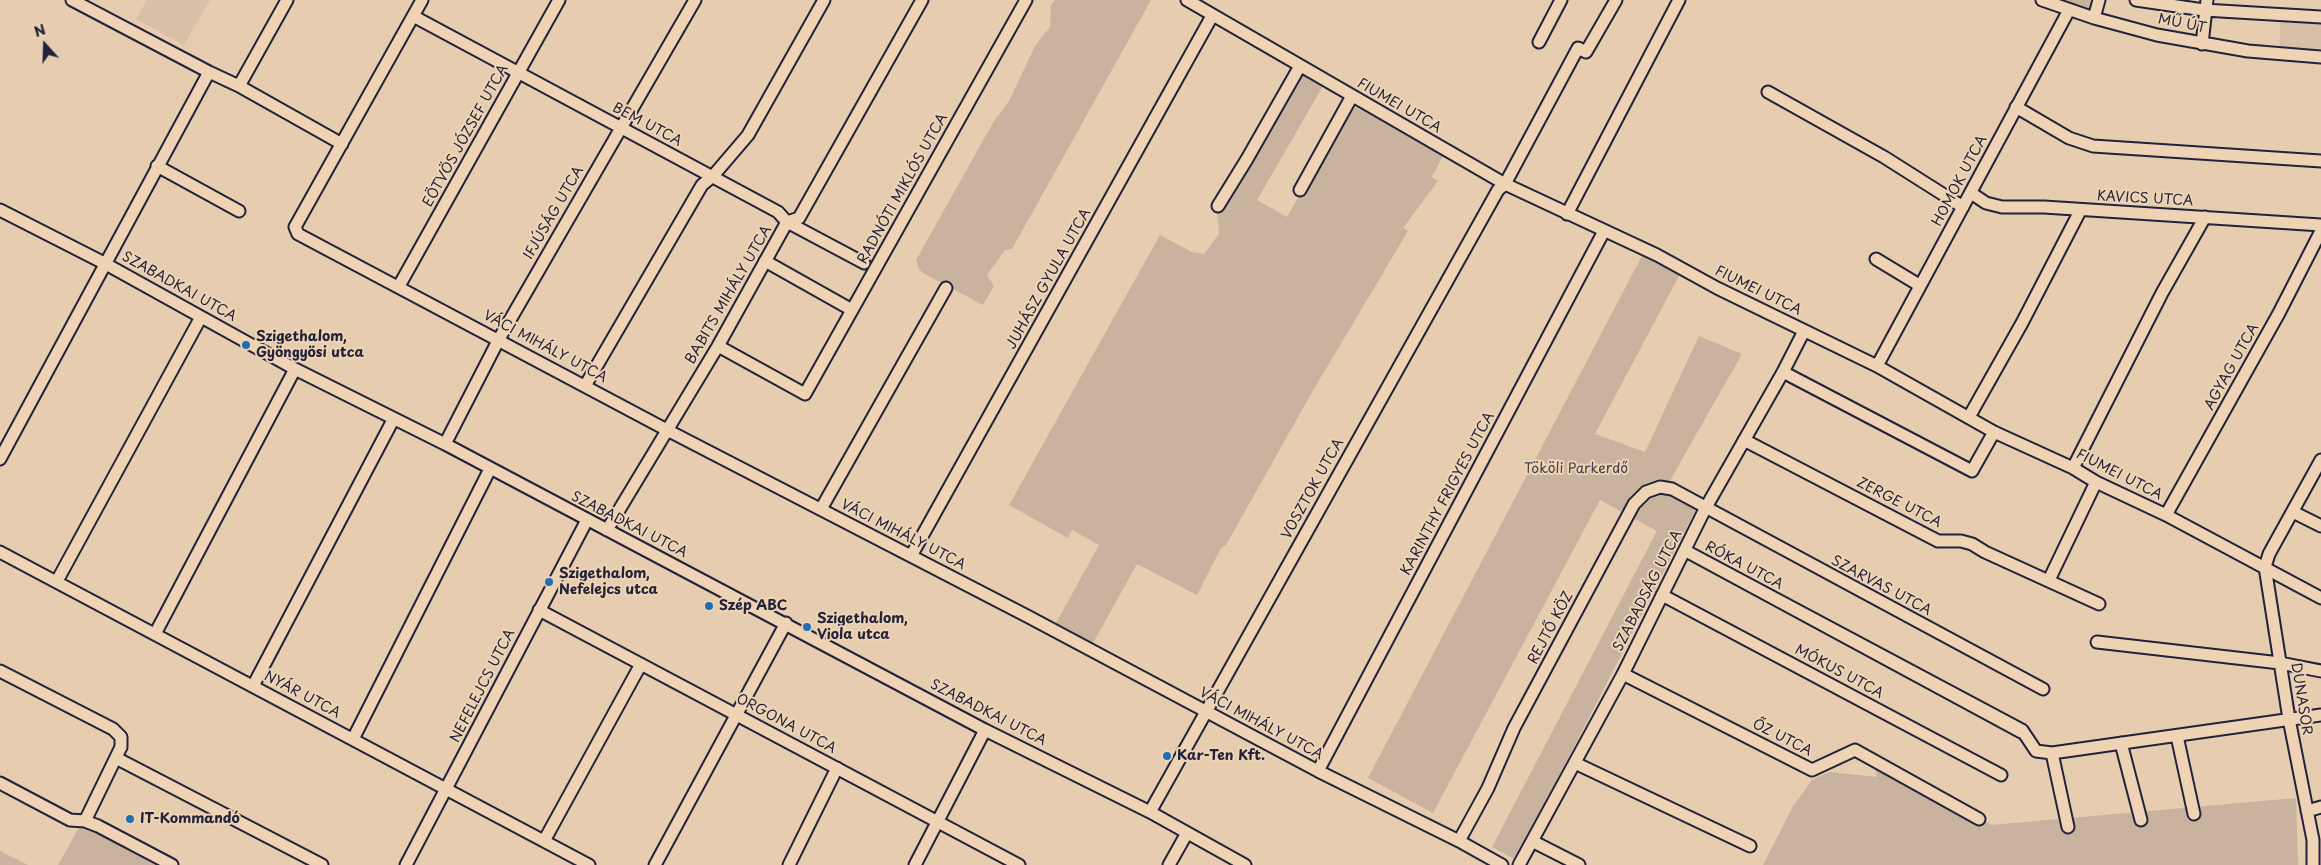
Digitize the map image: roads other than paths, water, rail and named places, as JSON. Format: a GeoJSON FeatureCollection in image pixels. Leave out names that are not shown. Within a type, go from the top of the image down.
{"type":"FeatureCollection","features":[{"type":"Feature","properties":{"kind":"street"},"geometry":{"type":"LineString","coordinates":[[72,0],[208,72],[239,86],[342,144],[422,0]]}},
{"type":"Feature","properties":{"kind":"street"},"geometry":{"type":"LineString","coordinates":[[239,86],[287,0]]}},
{"type":"Feature","properties":{"kind":"street","name":"EÖTVÖS JÓZSEF UTCA"},"geometry":{"type":"LineString","coordinates":[[399,286],[559,0]]}},
{"type":"Feature","properties":{"kind":"street","name":"IFJÚSÁG UTCA"},"geometry":{"type":"LineString","coordinates":[[444,444],[499,339],[696,0]]}},
{"type":"Feature","properties":{"kind":"street"},"geometry":{"type":"LineString","coordinates":[[585,386],[702,185],[713,176],[748,135],[824,0]]}},
{"type":"Feature","properties":{"kind":"street","name":"BABITS MIHÁLY UTCA"},"geometry":{"type":"LineString","coordinates":[[607,530],[718,346],[787,222],[799,218],[922,0]]}},
{"type":"Feature","properties":{"kind":"street","name":"RADNÓTI MIKLÓS UTCA"},"geometry":{"type":"LineString","coordinates":[[718,346],[805,394],[1026,0]]}},
{"type":"Feature","properties":{"kind":"street","name":"FIUMEI UTCA"},"geometry":{"type":"LineString","coordinates":[[1188,0],[1212,16],[1505,184],[1656,255],[1717,288],[1877,366],[1994,432],[2073,468],[2096,482],[2166,515],[2321,598]]}},
{"type":"Feature","properties":{"kind":"street"},"geometry":{"type":"LineString","coordinates":[[1539,42],[1561,0]]}},
{"type":"Feature","properties":{"kind":"street","name":"VOSZTOK UTCA"},"geometry":{"type":"LineString","coordinates":[[1150,812],[1498,190],[1505,184],[1578,48],[1586,52],[1616,0]]}},
{"type":"Feature","properties":{"kind":"street"},"geometry":{"type":"LineString","coordinates":[[1567,214],[1679,0]]}},
{"type":"Feature","properties":{"kind":"street","name":"MŰ ÚT"},"geometry":{"type":"LineString","coordinates":[[2042,0],[2094,18],[2156,35],[2248,51],[2321,57]]}},
{"type":"Feature","properties":{"kind":"street"},"geometry":{"type":"LineString","coordinates":[[2094,18],[2100,0]]}},
{"type":"Feature","properties":{"kind":"street"},"geometry":{"type":"LineString","coordinates":[[2136,0],[2321,17]]}},
{"type":"Feature","properties":{"kind":"street"},"geometry":{"type":"LineString","coordinates":[[2202,44],[2208,7]]}},
{"type":"Feature","properties":{"kind":"street","name":"HOMOK UTCA"},"geometry":{"type":"LineString","coordinates":[[1877,366],[2069,10]]}},
{"type":"Feature","properties":{"kind":"street","name":"BEM UTCA"},"geometry":{"type":"LineString","coordinates":[[414,16],[713,176],[778,212],[787,222],[864,264]]}},
{"type":"Feature","properties":{"kind":"street","name":"JUHÁSZ GYULA UTCA"},"geometry":{"type":"LineString","coordinates":[[911,556],[1212,16]]}},
{"type":"Feature","properties":{"kind":"street"},"geometry":{"type":"LineString","coordinates":[[1218,206],[1300,66]]}},
{"type":"Feature","properties":{"kind":"street"},"geometry":{"type":"LineString","coordinates":[[0,459],[208,72]]}},
{"type":"Feature","properties":{"kind":"street"},"geometry":{"type":"LineString","coordinates":[[1768,92],[1884,157],[1963,207]]}},
{"type":"Feature","properties":{"kind":"street"},"geometry":{"type":"LineString","coordinates":[[1300,190],[1352,96]]}},
{"type":"Feature","properties":{"kind":"street"},"geometry":{"type":"LineString","coordinates":[[2016,107],[2069,138],[2093,146],[2321,161]]}},
{"type":"Feature","properties":{"kind":"street","name":"VÁCI MIHÁLY UTCA"},"geometry":{"type":"LineString","coordinates":[[342,144],[295,227],[298,234],[499,339],[667,430],[911,556],[1318,771],[1459,841],[1502,865]]}},
{"type":"Feature","properties":{"kind":"street"},"geometry":{"type":"LineString","coordinates":[[157,166],[239,211]]}},
{"type":"Feature","properties":{"kind":"street","name":"KAVICS UTCA"},"geometry":{"type":"LineString","coordinates":[[1971,193],[1986,203],[2002,207],[2044,207],[2080,211],[2321,224]]}},
{"type":"Feature","properties":{"kind":"street"},"geometry":{"type":"LineString","coordinates":[[1969,417],[2022,324],[2080,211]]}},
{"type":"Feature","properties":{"kind":"street","name":"SZABADKAI UTCA"},"geometry":{"type":"LineString","coordinates":[[1,215],[104,263],[295,369],[444,444],[786,623],[985,730],[1150,812],[1245,865]]}},
{"type":"Feature","properties":{"kind":"street"},"geometry":{"type":"LineString","coordinates":[[2073,468],[2162,293],[2205,217]]}},
{"type":"Feature","properties":{"kind":"street","name":"KARINTHY FRIGYES UTCA"},"geometry":{"type":"LineString","coordinates":[[1318,771],[1604,231]]}},
{"type":"Feature","properties":{"kind":"street","name":"AGYAG UTCA"},"geometry":{"type":"LineString","coordinates":[[2166,515],[2279,312],[2321,231]]}},
{"type":"Feature","properties":{"kind":"street"},"geometry":{"type":"LineString","coordinates":[[1876,259],[1919,285]]}},
{"type":"Feature","properties":{"kind":"street"},"geometry":{"type":"LineString","coordinates":[[765,261],[852,310]]}},
{"type":"Feature","properties":{"kind":"street"},"geometry":{"type":"LineString","coordinates":[[821,509],[946,288]]}},
{"type":"Feature","properties":{"kind":"street"},"geometry":{"type":"LineString","coordinates":[[57,581],[201,317]]}},
{"type":"Feature","properties":{"kind":"street","name":"SZABADSÁG UTCA"},"geometry":{"type":"LineString","coordinates":[[1519,865],[1623,674],[1705,509],[1783,372],[1804,331]]}},
{"type":"Feature","properties":{"kind":"street"},"geometry":{"type":"LineString","coordinates":[[155,634],[295,369]]}},
{"type":"Feature","properties":{"kind":"street"},"geometry":{"type":"LineString","coordinates":[[1783,372],[1972,471],[1994,432]]}},
{"type":"Feature","properties":{"kind":"street"},"geometry":{"type":"LineString","coordinates":[[253,686],[394,420]]}},
{"type":"Feature","properties":{"kind":"street","name":"ZERGE UTCA"},"geometry":{"type":"LineString","coordinates":[[1744,440],[1938,541],[1962,541],[1972,544],[1985,552],[2099,604]]}},
{"type":"Feature","properties":{"kind":"street"},"geometry":{"type":"LineString","coordinates":[[2265,567],[2269,554],[2320,465]]}},
{"type":"Feature","properties":{"kind":"street"},"geometry":{"type":"LineString","coordinates":[[353,739],[490,469]]}},
{"type":"Feature","properties":{"kind":"street"},"geometry":{"type":"LineString","coordinates":[[2049,580],[2096,482]]}},
{"type":"Feature","properties":{"kind":"street","name":"REJTŐ KÖZ"},"geometry":{"type":"LineString","coordinates":[[1459,841],[1488,788],[1514,728],[1634,504],[1646,492],[1660,487],[1672,489],[1705,509]]}},
{"type":"Feature","properties":{"kind":"street","name":"SZARVAS UTCA"},"geometry":{"type":"LineString","coordinates":[[1705,509],[2043,689]]}},
{"type":"Feature","properties":{"kind":"street"},"geometry":{"type":"LineString","coordinates":[[2293,512],[2321,526]]}},
{"type":"Feature","properties":{"kind":"street","name":"NEFELEJCS UTCA"},"geometry":{"type":"LineString","coordinates":[[406,865],[587,520]]}},
{"type":"Feature","properties":{"kind":"street","name":"NYÁR UTCA"},"geometry":{"type":"LineString","coordinates":[[0,552],[589,865]]}},
{"type":"Feature","properties":{"kind":"street","name":"RÓKA UTCA"},"geometry":{"type":"LineString","coordinates":[[1685,552],[1996,716],[2021,732],[2036,751],[2052,753]]}},
{"type":"Feature","properties":{"kind":"street","name":"DUNASOR"},"geometry":{"type":"LineString","coordinates":[[2265,567],[2289,719],[2307,811],[2317,841],[2313,865]]}},
{"type":"Feature","properties":{"kind":"street","name":"MÓKUS UTCA"},"geometry":{"type":"LineString","coordinates":[[1662,595],[2001,775]]}},
{"type":"Feature","properties":{"kind":"street","name":"ORGONA UTCA"},"geometry":{"type":"LineString","coordinates":[[539,610],[1020,865]]}},
{"type":"Feature","properties":{"kind":"street"},"geometry":{"type":"LineString","coordinates":[[655,865],[786,623]]}},
{"type":"Feature","properties":{"kind":"street"},"geometry":{"type":"LineString","coordinates":[[2097,642],[2280,663],[2321,671]]}},
{"type":"Feature","properties":{"kind":"street"},"geometry":{"type":"LineString","coordinates":[[544,841],[641,664]]}},
{"type":"Feature","properties":{"kind":"street"},"geometry":{"type":"LineString","coordinates":[[0,671],[113,730],[121,737],[121,747],[85,821]]}},
{"type":"Feature","properties":{"kind":"street","name":"ŐZ UTCA"},"geometry":{"type":"LineString","coordinates":[[1623,674],[1812,770],[1855,750],[1978,819]]}},
{"type":"Feature","properties":{"kind":"street"},"geometry":{"type":"LineString","coordinates":[[2068,827],[2052,753],[2321,715]]}},
{"type":"Feature","properties":{"kind":"street"},"geometry":{"type":"LineString","coordinates":[[916,865],[985,730]]}},
{"type":"Feature","properties":{"kind":"street"},"geometry":{"type":"LineString","coordinates":[[2177,736],[2194,814]]}},
{"type":"Feature","properties":{"kind":"street"},"geometry":{"type":"LineString","coordinates":[[2121,743],[2141,820]]}},
{"type":"Feature","properties":{"kind":"street"},"geometry":{"type":"LineString","coordinates":[[116,758],[322,865]]}},
{"type":"Feature","properties":{"kind":"street"},"geometry":{"type":"LineString","coordinates":[[1575,762],[1750,846]]}},
{"type":"Feature","properties":{"kind":"street"},"geometry":{"type":"LineString","coordinates":[[789,865],[837,768]]}},
{"type":"Feature","properties":{"kind":"street"},"geometry":{"type":"LineString","coordinates":[[0,783],[70,820],[85,821],[172,865]]}},
{"type":"Feature","properties":{"kind":"street"},"geometry":{"type":"LineString","coordinates":[[2307,811],[2321,807]]}},
{"type":"Feature","properties":{"kind":"street"},"geometry":{"type":"LineString","coordinates":[[1169,865],[1187,833]]}},
{"type":"Feature","properties":{"kind":"street"},"geometry":{"type":"LineString","coordinates":[[1532,841],[1579,865]]}},
{"type":"Feature","properties":{"kind":"place","name":"Szigethalom, Gyöngyösi utca"},"geometry":{"type":"Point","coordinates":[246,345]}},
{"type":"Feature","properties":{"kind":"place","name":"Szigethalom, Nefelejcs utca"},"geometry":{"type":"Point","coordinates":[549,582]}},
{"type":"Feature","properties":{"kind":"place","name":"Szép ABC"},"geometry":{"type":"Point","coordinates":[709,606]}},
{"type":"Feature","properties":{"kind":"place","name":"Szigethalom, Viola utca"},"geometry":{"type":"Point","coordinates":[807,627]}},
{"type":"Feature","properties":{"kind":"place","name":"Kar-Ten Kft."},"geometry":{"type":"Point","coordinates":[1167,756]}},
{"type":"Feature","properties":{"kind":"place","name":"IT-Kommandó"},"geometry":{"type":"Point","coordinates":[130,819]}},
{"type":"Feature","properties":{"kind":"park label","name":"Tököli Parkerdő"},"geometry":{"type":"Point","coordinates":[1576,469]}}]}
